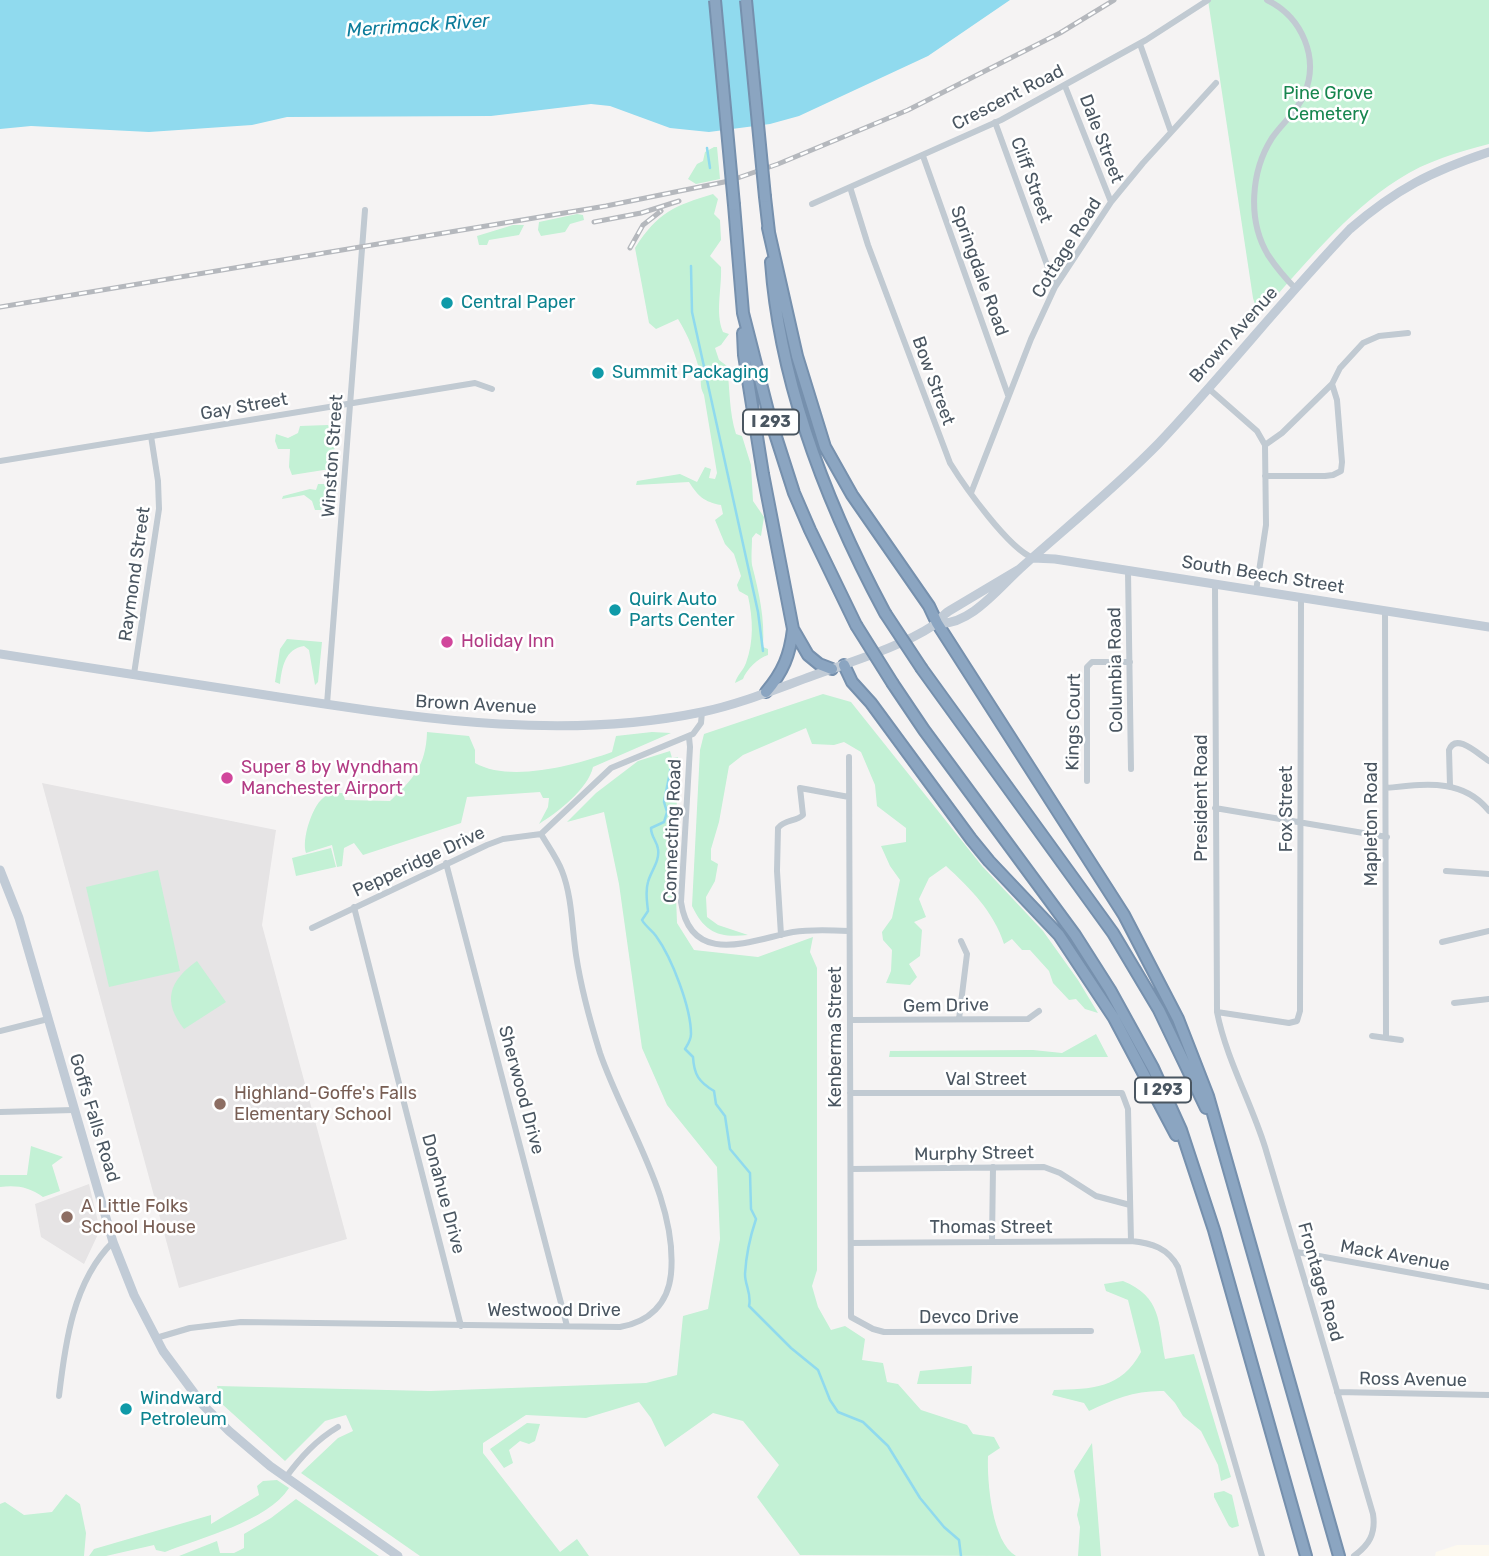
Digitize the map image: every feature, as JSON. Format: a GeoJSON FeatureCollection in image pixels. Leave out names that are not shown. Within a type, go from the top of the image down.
{"type":"FeatureCollection","features":[{"type":"Feature","properties":{"kind":"highway","name":"I 293"},"geometry":{"type":"LineString","coordinates":[[715,0],[743,313],[769,415],[794,493],[832,579],[856,625],[893,684],[923,730],[1097,968],[1144,1050],[1181,1130],[1214,1230],[1306,1556]]}},
{"type":"Feature","properties":{"kind":"highway","name":"I 293"},"geometry":{"type":"LineString","coordinates":[[746,0],[776,308],[800,414],[848,541],[886,613],[922,669],[1113,933],[1159,1010],[1219,1136],[1339,1556]]}},
{"type":"Feature","properties":{"kind":"highway"},"geometry":{"type":"LineString","coordinates":[[768,228],[797,356],[825,447],[852,495],[929,606],[937,624],[1124,915],[1178,1019],[1208,1096],[1219,1136]]}},
{"type":"Feature","properties":{"kind":"highway"},"geometry":{"type":"LineString","coordinates":[[743,313],[744,355],[793,629],[808,655],[819,664],[832,669]]}},
{"type":"Feature","properties":{"kind":"highway"},"geometry":{"type":"LineString","coordinates":[[766,692],[782,673],[793,629]]}},
{"type":"Feature","properties":{"kind":"highway"},"geometry":{"type":"LineString","coordinates":[[844,665],[852,682],[871,703],[971,839],[1059,935],[1114,1018],[1189,1157]]}},
{"type":"Feature","properties":{"kind":"main road","name":"Brown Avenue"},"geometry":{"type":"LineString","coordinates":[[0,654],[440,720],[517,725],[633,722],[702,712],[766,692],[844,665],[937,624],[957,621],[995,595],[1156,445],[1350,229],[1412,183],[1444,167],[1489,152]]}},
{"type":"Feature","properties":{"kind":"main road","name":"South Beech Street"},"geometry":{"type":"LineString","coordinates":[[1033,558],[1055,559],[1489,626]]}},
{"type":"Feature","properties":{"kind":"main road","name":"Goffs Falls Road"},"geometry":{"type":"LineString","coordinates":[[0,871],[19,918],[113,1242],[130,1287],[156,1338],[172,1365],[203,1405],[229,1431],[286,1477],[398,1556]]}},
{"type":"Feature","properties":{"kind":"street","name":"Crescent Road"},"geometry":{"type":"LineString","coordinates":[[812,204],[923,156],[1066,86],[1208,0]]}},
{"type":"Feature","properties":{"kind":"street"},"geometry":{"type":"LineString","coordinates":[[1267,0],[1284,10],[1295,23],[1307,45],[1310,62],[1304,95],[1264,152],[1255,185],[1256,221],[1263,244],[1269,256],[1296,289]]}},
{"type":"Feature","properties":{"kind":"street"},"geometry":{"type":"LineString","coordinates":[[1139,44],[1171,132]]}},
{"type":"Feature","properties":{"kind":"street","name":"Cottage Road"},"geometry":{"type":"LineString","coordinates":[[971,493],[1031,338],[1055,287],[1111,202],[1216,83]]}},
{"type":"Feature","properties":{"kind":"street","name":"Dale Street"},"geometry":{"type":"LineString","coordinates":[[1066,86],[1111,202]]}},
{"type":"Feature","properties":{"kind":"street","name":"Cliff Street"},"geometry":{"type":"LineString","coordinates":[[995,122],[1055,287]]}},
{"type":"Feature","properties":{"kind":"street","name":"Springdale Road"},"geometry":{"type":"LineString","coordinates":[[923,156],[1008,395]]}},
{"type":"Feature","properties":{"kind":"street","name":"Bow Street"},"geometry":{"type":"LineString","coordinates":[[850,187],[868,245],[950,463],[1007,537],[1025,555],[1033,558]]}},
{"type":"Feature","properties":{"kind":"street","name":"Winston Street"},"geometry":{"type":"LineString","coordinates":[[327,704],[365,210]]}},
{"type":"Feature","properties":{"kind":"street"},"geometry":{"type":"LineString","coordinates":[[1265,445],[1282,433],[1332,384],[1340,368],[1363,343],[1379,336],[1408,333]]}},
{"type":"Feature","properties":{"kind":"street","name":"Gay Street"},"geometry":{"type":"LineString","coordinates":[[0,461],[475,383],[492,389]]}},
{"type":"Feature","properties":{"kind":"street"},"geometry":{"type":"LineString","coordinates":[[1265,476],[1325,476],[1341,471],[1337,400],[1332,384]]}},
{"type":"Feature","properties":{"kind":"street"},"geometry":{"type":"LineString","coordinates":[[1208,388],[1257,431],[1265,445],[1266,525],[1256,591]]}},
{"type":"Feature","properties":{"kind":"street","name":"Raymond Street"},"geometry":{"type":"LineString","coordinates":[[134,674],[159,509],[151,436]]}},
{"type":"Feature","properties":{"kind":"street","name":"Columbia Road"},"geometry":{"type":"LineString","coordinates":[[1128,571],[1131,769]]}},
{"type":"Feature","properties":{"kind":"street","name":"President Road"},"geometry":{"type":"LineString","coordinates":[[1215,584],[1217,1012]]}},
{"type":"Feature","properties":{"kind":"street","name":"Fox Street"},"geometry":{"type":"LineString","coordinates":[[1217,1012],[1280,1022],[1297,1021],[1301,1003],[1301,597]]}},
{"type":"Feature","properties":{"kind":"street","name":"Mapleton Road"},"geometry":{"type":"LineString","coordinates":[[1385,610],[1386,1038]]}},
{"type":"Feature","properties":{"kind":"street","name":"Kings Court"},"geometry":{"type":"LineString","coordinates":[[1087,781],[1087,667],[1092,662],[1130,662]]}},
{"type":"Feature","properties":{"kind":"street"},"geometry":{"type":"LineString","coordinates":[[541,834],[611,768],[689,737],[701,723],[702,712]]}},
{"type":"Feature","properties":{"kind":"street","name":"Connecting Road"},"geometry":{"type":"LineString","coordinates":[[689,737],[690,761],[681,891],[685,918],[700,936],[720,946],[737,946],[814,930],[849,931]]}},
{"type":"Feature","properties":{"kind":"street"},"geometry":{"type":"LineString","coordinates":[[1450,786],[1451,745],[1462,743],[1489,761]]}},
{"type":"Feature","properties":{"kind":"street","name":"Kenberma Street"},"geometry":{"type":"LineString","coordinates":[[849,758],[852,1317]]}},
{"type":"Feature","properties":{"kind":"street"},"geometry":{"type":"LineString","coordinates":[[1387,788],[1450,786],[1474,795],[1489,811]]}},
{"type":"Feature","properties":{"kind":"street"},"geometry":{"type":"LineString","coordinates":[[781,935],[777,871],[778,828],[787,820],[803,815],[800,788],[849,797]]}},
{"type":"Feature","properties":{"kind":"street"},"geometry":{"type":"LineString","coordinates":[[1215,808],[1387,837]]}},
{"type":"Feature","properties":{"kind":"street","name":"Pepperidge Drive"},"geometry":{"type":"LineString","coordinates":[[312,928],[446,863],[503,839],[541,834]]}},
{"type":"Feature","properties":{"kind":"street","name":"Westwood Drive"},"geometry":{"type":"LineString","coordinates":[[156,1338],[190,1328],[241,1322],[620,1327],[645,1320],[658,1308],[671,1277],[662,1198],[618,1101],[590,1020],[564,876],[541,834]]}},
{"type":"Feature","properties":{"kind":"street","name":"Sherwood Drive"},"geometry":{"type":"LineString","coordinates":[[446,863],[567,1326]]}},
{"type":"Feature","properties":{"kind":"street"},"geometry":{"type":"LineString","coordinates":[[1446,871],[1489,874]]}},
{"type":"Feature","properties":{"kind":"street","name":"Donahue Drive"},"geometry":{"type":"LineString","coordinates":[[354,907],[461,1326]]}},
{"type":"Feature","properties":{"kind":"street"},"geometry":{"type":"LineString","coordinates":[[1442,942],[1489,930]]}},
{"type":"Feature","properties":{"kind":"street"},"geometry":{"type":"LineString","coordinates":[[959,1020],[967,954],[961,942]]}},
{"type":"Feature","properties":{"kind":"street"},"geometry":{"type":"LineString","coordinates":[[1454,1003],[1489,999]]}},
{"type":"Feature","properties":{"kind":"street","name":"Gem Drive"},"geometry":{"type":"LineString","coordinates":[[850,1020],[1028,1019],[1039,1011]]}},
{"type":"Feature","properties":{"kind":"street","name":"Frontage Road"},"geometry":{"type":"LineString","coordinates":[[1217,1012],[1258,1126],[1297,1252],[1374,1521],[1371,1539],[1364,1549],[1354,1556]]}},
{"type":"Feature","properties":{"kind":"street"},"geometry":{"type":"LineString","coordinates":[[0,1031],[48,1019]]}},
{"type":"Feature","properties":{"kind":"street"},"geometry":{"type":"LineString","coordinates":[[1371,1036],[1401,1040]]}},
{"type":"Feature","properties":{"kind":"street","name":"Val Street"},"geometry":{"type":"LineString","coordinates":[[850,1094],[1122,1093],[1128,1109],[1130,1205]]}},
{"type":"Feature","properties":{"kind":"street"},"geometry":{"type":"LineString","coordinates":[[0,1112],[74,1110]]}},
{"type":"Feature","properties":{"kind":"street","name":"Murphy Street"},"geometry":{"type":"LineString","coordinates":[[851,1169],[1035,1166],[1052,1169],[1088,1193],[1130,1205]]}},
{"type":"Feature","properties":{"kind":"street"},"geometry":{"type":"LineString","coordinates":[[992,1241],[993,1167]]}},
{"type":"Feature","properties":{"kind":"street"},"geometry":{"type":"LineString","coordinates":[[1130,1205],[1131,1241],[1161,1248],[1172,1256],[1178,1267],[1262,1556]]}},
{"type":"Feature","properties":{"kind":"street","name":"Thomas Street"},"geometry":{"type":"LineString","coordinates":[[851,1243],[1131,1241]]}},
{"type":"Feature","properties":{"kind":"street"},"geometry":{"type":"LineString","coordinates":[[59,1396],[64,1358],[79,1300],[96,1262],[113,1242]]}},
{"type":"Feature","properties":{"kind":"street","name":"Mack Avenue"},"geometry":{"type":"LineString","coordinates":[[1297,1252],[1489,1287]]}},
{"type":"Feature","properties":{"kind":"street","name":"Devco Drive"},"geometry":{"type":"LineString","coordinates":[[852,1317],[884,1332],[1091,1331]]}},
{"type":"Feature","properties":{"kind":"street","name":"Ross Avenue"},"geometry":{"type":"LineString","coordinates":[[1337,1392],[1489,1395]]}},
{"type":"Feature","properties":{"kind":"street"},"geometry":{"type":"LineString","coordinates":[[286,1477],[322,1436],[338,1427]]}},
{"type":"Feature","properties":{"kind":"shaded area","name":"Highland-Goffe's Falls Elementary School"},"geometry":{"type":"Polygon","coordinates":[[[42,783],[276,830],[262,925],[347,1239],[179,1288],[42,783]]]}},
{"type":"Feature","properties":{"kind":"shaded area","name":"A Little Folks School House"},"geometry":{"type":"Polygon","coordinates":[[[89,1184],[100,1230],[84,1264],[41,1237],[35,1204],[89,1184]]]}},
{"type":"Feature","properties":{"kind":"shaded area"},"geometry":{"type":"Polygon","coordinates":[[[1457,1545],[1489,1545],[1489,1556],[1435,1556],[1436,1552],[1457,1545]]]}},
{"type":"Feature","properties":{"kind":"green space","name":"Pine Grove Cemetery"},"geometry":{"type":"Polygon","coordinates":[[[1208,0],[1489,0],[1489,144],[1431,162],[1379,193],[1326,241],[1261,313],[1257,311],[1253,298],[1208,0]]]}},
{"type":"Feature","properties":{"kind":"green space"},"geometry":{"type":"Polygon","coordinates":[[[717,147],[720,179],[696,184],[688,179],[697,164],[703,161],[705,152],[717,147]]]}},
{"type":"Feature","properties":{"kind":"green space"},"geometry":{"type":"Polygon","coordinates":[[[713,194],[718,199],[714,214],[720,220],[721,240],[710,256],[721,267],[719,317],[723,332],[729,334],[721,345],[715,348],[719,360],[727,366],[734,426],[736,434],[742,436],[751,465],[753,501],[764,517],[761,536],[756,533],[752,538],[752,565],[762,616],[763,647],[768,649],[768,655],[756,662],[743,679],[735,683],[749,655],[752,622],[748,596],[739,591],[737,585],[741,576],[734,554],[725,544],[715,520],[723,514],[721,505],[702,498],[689,482],[636,485],[637,481],[680,474],[697,482],[705,467],[711,469],[709,478],[715,479],[717,473],[694,352],[678,319],[656,329],[649,323],[635,248],[651,226],[668,212],[713,194]]]}},
{"type":"Feature","properties":{"kind":"green space"},"geometry":{"type":"Polygon","coordinates":[[[583,215],[584,220],[570,224],[565,232],[541,236],[538,230],[539,222],[583,215]]]}},
{"type":"Feature","properties":{"kind":"green space"},"geometry":{"type":"Polygon","coordinates":[[[513,225],[524,225],[519,235],[489,240],[487,245],[479,245],[477,236],[513,225]]]}},
{"type":"Feature","properties":{"kind":"green space"},"geometry":{"type":"Polygon","coordinates":[[[328,425],[335,431],[334,460],[330,469],[292,475],[289,467],[290,449],[278,449],[276,434],[288,438],[298,433],[300,426],[328,425]]]}},
{"type":"Feature","properties":{"kind":"green space"},"geometry":{"type":"Polygon","coordinates":[[[318,484],[331,484],[321,510],[315,510],[312,501],[304,495],[282,499],[283,496],[316,490],[318,484]]]}},
{"type":"Feature","properties":{"kind":"green space"},"geometry":{"type":"Polygon","coordinates":[[[287,639],[322,642],[318,682],[315,685],[309,650],[304,646],[289,655],[283,665],[280,684],[275,682],[280,649],[287,639]]]}},
{"type":"Feature","properties":{"kind":"green space"},"geometry":{"type":"Polygon","coordinates":[[[823,694],[851,702],[982,866],[1043,931],[1098,1013],[1085,1009],[1076,999],[1069,1000],[1053,983],[1049,971],[1030,950],[1022,950],[1012,939],[1004,944],[988,911],[946,866],[929,878],[919,899],[926,917],[914,922],[922,930],[920,956],[909,964],[917,977],[910,985],[886,983],[891,971],[892,950],[883,940],[882,932],[892,918],[900,880],[881,846],[906,842],[906,828],[877,806],[875,785],[861,752],[844,742],[834,745],[812,744],[806,728],[743,755],[729,766],[711,849],[711,860],[718,864],[715,881],[706,897],[707,917],[718,925],[748,935],[721,934],[702,922],[692,906],[700,750],[704,734],[823,694]]]}},
{"type":"Feature","properties":{"kind":"green space"},"geometry":{"type":"Polygon","coordinates":[[[427,732],[469,736],[475,750],[475,763],[506,772],[543,770],[612,752],[616,736],[671,733],[593,767],[579,792],[539,824],[548,807],[549,798],[543,798],[540,792],[467,797],[461,823],[363,855],[354,843],[344,848],[342,866],[337,867],[332,845],[306,853],[305,839],[309,822],[321,800],[330,794],[343,793],[345,800],[390,801],[417,771],[424,754],[427,732]]]}},
{"type":"Feature","properties":{"kind":"green space"},"geometry":{"type":"Polygon","coordinates":[[[670,751],[672,758],[678,757],[675,870],[677,923],[694,950],[758,957],[813,937],[810,952],[817,968],[817,1270],[812,1286],[818,1307],[831,1330],[845,1326],[865,1339],[862,1360],[883,1363],[887,1382],[898,1384],[921,1410],[967,1425],[973,1434],[994,1437],[1000,1448],[988,1456],[993,1510],[1001,1538],[1016,1556],[800,1555],[757,1497],[779,1465],[743,1421],[713,1413],[665,1447],[651,1418],[639,1402],[586,1418],[526,1415],[483,1443],[483,1453],[560,1552],[577,1539],[589,1556],[420,1556],[301,1473],[338,1438],[353,1431],[346,1415],[325,1421],[285,1461],[222,1404],[217,1386],[430,1391],[646,1383],[677,1375],[683,1316],[708,1309],[720,1239],[717,1167],[667,1105],[642,1048],[619,884],[604,812],[567,822],[596,793],[638,761],[670,751]]]}},
{"type":"Feature","properties":{"kind":"green space"},"geometry":{"type":"Polygon","coordinates":[[[331,848],[336,867],[296,876],[292,858],[331,848]]]}},
{"type":"Feature","properties":{"kind":"green space"},"geometry":{"type":"Polygon","coordinates":[[[158,870],[180,971],[109,987],[86,887],[158,870]]]}},
{"type":"Feature","properties":{"kind":"green space"},"geometry":{"type":"Polygon","coordinates":[[[197,961],[226,1002],[184,1029],[173,1009],[172,992],[180,976],[197,961]]]}},
{"type":"Feature","properties":{"kind":"green space"},"geometry":{"type":"Polygon","coordinates":[[[1096,1034],[1108,1057],[889,1057],[890,1051],[1033,1050],[1062,1053],[1096,1034]]]}},
{"type":"Feature","properties":{"kind":"green space"},"geometry":{"type":"Polygon","coordinates":[[[31,1146],[63,1157],[52,1165],[60,1191],[43,1197],[23,1188],[0,1187],[0,1175],[27,1175],[31,1146]]]}},
{"type":"Feature","properties":{"kind":"green space"},"geometry":{"type":"Polygon","coordinates":[[[1123,1281],[1136,1287],[1152,1303],[1159,1322],[1165,1359],[1194,1354],[1231,1477],[1221,1481],[1218,1465],[1201,1431],[1183,1416],[1164,1391],[1125,1396],[1089,1411],[1084,1403],[1052,1395],[1054,1390],[1081,1389],[1115,1380],[1133,1364],[1141,1352],[1128,1300],[1106,1291],[1104,1284],[1123,1281]]]}},
{"type":"Feature","properties":{"kind":"green space"},"geometry":{"type":"Polygon","coordinates":[[[972,1366],[971,1384],[917,1384],[920,1371],[972,1366]]]}},
{"type":"Feature","properties":{"kind":"green space"},"geometry":{"type":"Polygon","coordinates":[[[527,1423],[540,1424],[535,1441],[529,1444],[520,1441],[509,1450],[513,1463],[504,1468],[490,1449],[527,1423]]]}},
{"type":"Feature","properties":{"kind":"green space"},"geometry":{"type":"Polygon","coordinates":[[[1092,1443],[1101,1556],[1078,1556],[1080,1527],[1077,1515],[1080,1500],[1074,1471],[1092,1443]]]}},
{"type":"Feature","properties":{"kind":"green space"},"geometry":{"type":"Polygon","coordinates":[[[277,1480],[289,1488],[279,1500],[266,1510],[232,1527],[165,1552],[156,1550],[154,1545],[106,1556],[89,1556],[94,1549],[211,1515],[211,1524],[259,1495],[257,1486],[263,1481],[277,1480]]]}},
{"type":"Feature","properties":{"kind":"green space"},"geometry":{"type":"Polygon","coordinates":[[[1224,1491],[1232,1495],[1239,1526],[1229,1526],[1214,1497],[1214,1493],[1224,1491]]]}},
{"type":"Feature","properties":{"kind":"green space"},"geometry":{"type":"Polygon","coordinates":[[[66,1494],[80,1504],[86,1533],[84,1556],[0,1556],[0,1504],[5,1502],[24,1515],[52,1512],[66,1494]]]}},
{"type":"Feature","properties":{"kind":"green space"},"geometry":{"type":"Polygon","coordinates":[[[296,1499],[379,1556],[179,1556],[217,1541],[220,1553],[234,1553],[244,1548],[244,1534],[296,1499]]]}},
{"type":"Feature","properties":{"kind":"water","name":"Merrimack River"},"geometry":{"type":"Polygon","coordinates":[[[0,0],[1010,0],[928,56],[799,116],[770,124],[709,132],[670,128],[610,106],[591,104],[491,116],[287,117],[252,125],[149,132],[31,126],[0,129],[0,0]]]}},
{"type":"Feature","properties":{"kind":"waterway"},"geometry":{"type":"LineString","coordinates":[[707,148],[710,168]]}},
{"type":"Feature","properties":{"kind":"waterway"},"geometry":{"type":"LineString","coordinates":[[691,266],[692,312],[758,612],[763,651]]}},
{"type":"Feature","properties":{"kind":"waterway"},"geometry":{"type":"LineString","coordinates":[[672,762],[664,802],[667,812],[664,822],[651,828],[658,853],[647,886],[648,911],[642,920],[662,945],[684,997],[691,1034],[685,1049],[693,1057],[698,1077],[714,1091],[716,1104],[725,1116],[730,1149],[750,1173],[751,1209],[756,1219],[745,1278],[750,1298],[749,1306],[791,1348],[818,1370],[838,1412],[863,1422],[888,1446],[920,1498],[944,1527],[959,1540],[961,1556]]}},
{"type":"Feature","properties":{"kind":"railway"},"geometry":{"type":"LineString","coordinates":[[0,307],[606,206],[729,181],[778,164],[908,110],[1060,33],[1114,0]]}},
{"type":"Feature","properties":{"kind":"railway"},"geometry":{"type":"LineString","coordinates":[[594,222],[641,213],[679,201]]}},
{"type":"Feature","properties":{"kind":"railway"},"geometry":{"type":"LineString","coordinates":[[630,248],[643,225],[661,211]]}},
{"type":"Feature","properties":{"kind":"place","name":"Central Paper"},"geometry":{"type":"Point","coordinates":[447,303]}},
{"type":"Feature","properties":{"kind":"place","name":"Summit Packaging"},"geometry":{"type":"Point","coordinates":[598,373]}},
{"type":"Feature","properties":{"kind":"place","name":"Quirk Auto Parts Center"},"geometry":{"type":"Point","coordinates":[615,610]}},
{"type":"Feature","properties":{"kind":"place","name":"Holiday Inn"},"geometry":{"type":"Point","coordinates":[447,642]}},
{"type":"Feature","properties":{"kind":"place","name":"Super 8 by Wyndham Manchester Airport"},"geometry":{"type":"Point","coordinates":[227,778]}},
{"type":"Feature","properties":{"kind":"place","name":"Highland-Goffe's Falls Elementary School"},"geometry":{"type":"Point","coordinates":[220,1104]}},
{"type":"Feature","properties":{"kind":"place","name":"A Little Folks School House"},"geometry":{"type":"Point","coordinates":[67,1217]}},
{"type":"Feature","properties":{"kind":"place","name":"Windward Petroleum"},"geometry":{"type":"Point","coordinates":[126,1409]}}]}
